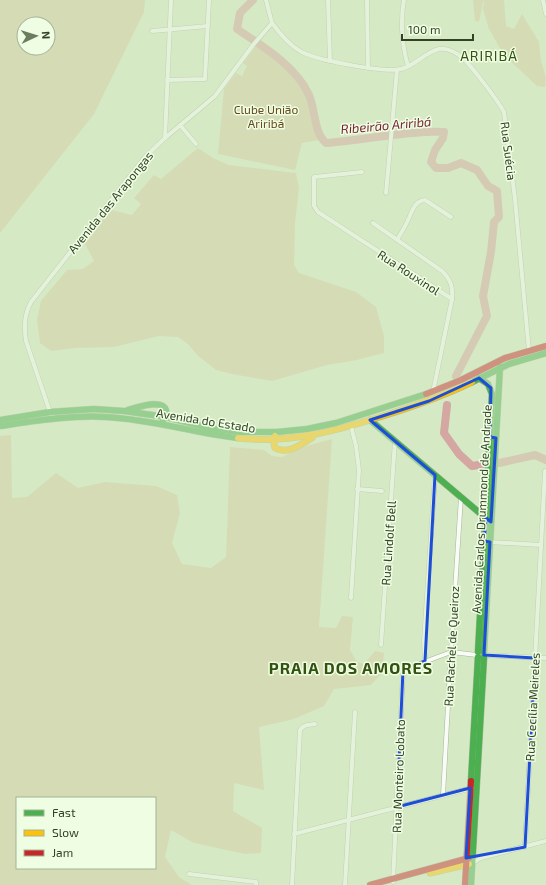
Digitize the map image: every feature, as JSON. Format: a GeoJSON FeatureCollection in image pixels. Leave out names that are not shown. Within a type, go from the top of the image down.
{"type":"FeatureCollection","features":[{"type":"Feature","properties":{"kind":"main road","name":"Avenida do Estado"},"geometry":{"type":"LineString","coordinates":[[0,420],[50,412],[94,409],[124,411],[166,417],[222,430],[252,433],[307,429],[336,423],[433,392],[495,362],[546,346]]}},
{"type":"Feature","properties":{"kind":"main road","name":"Avenida do Estado"},"geometry":{"type":"LineString","coordinates":[[0,426],[52,418],[87,416],[121,418],[221,436],[273,440],[286,439],[319,434],[351,426],[424,403],[451,392],[500,367],[522,358],[546,353]]}},
{"type":"Feature","properties":{"kind":"main road","name":"Avenida Carlos Drummond de Andrade"},"geometry":{"type":"LineString","coordinates":[[465,885],[469,861],[481,655],[487,542],[485,518],[496,395],[500,367]]}},
{"type":"Feature","properties":{"kind":"main road","name":"Avenida Carlos Drummond de Andrade"},"geometry":{"type":"LineString","coordinates":[[479,378],[488,384],[496,395]]}},
{"type":"Feature","properties":{"kind":"main road"},"geometry":{"type":"LineString","coordinates":[[124,411],[159,404],[166,410],[166,417],[159,424]]}},
{"type":"Feature","properties":{"kind":"main road"},"geometry":{"type":"LineString","coordinates":[[370,420],[485,518],[492,522]]}},
{"type":"Feature","properties":{"kind":"main road"},"geometry":{"type":"LineString","coordinates":[[277,432],[273,440],[275,448],[282,451],[319,434]]}},
{"type":"Feature","properties":{"kind":"main road","name":"Avenida Carlos Drummond de Andrade"},"geometry":{"type":"LineString","coordinates":[[487,542],[492,522],[493,437]]}},
{"type":"Feature","properties":{"kind":"main road","name":"Avenida Carlos Drummond de Andrade"},"geometry":{"type":"LineString","coordinates":[[469,861],[471,885]]}},
{"type":"Feature","properties":{"kind":"main road"},"geometry":{"type":"LineString","coordinates":[[370,885],[469,861]]}},
{"type":"Feature","properties":{"kind":"main road"},"geometry":{"type":"LineString","coordinates":[[384,885],[393,880]]}},
{"type":"Feature","properties":{"kind":"street"},"geometry":{"type":"LineString","coordinates":[[165,138],[171,0]]}},
{"type":"Feature","properties":{"kind":"street"},"geometry":{"type":"LineString","coordinates":[[167,80],[205,79],[209,0]]}},
{"type":"Feature","properties":{"kind":"street"},"geometry":{"type":"LineString","coordinates":[[266,0],[272,23]]}},
{"type":"Feature","properties":{"kind":"street"},"geometry":{"type":"LineString","coordinates":[[328,0],[330,61]]}},
{"type":"Feature","properties":{"kind":"street"},"geometry":{"type":"LineString","coordinates":[[367,0],[368,68]]}},
{"type":"Feature","properties":{"kind":"street"},"geometry":{"type":"LineString","coordinates":[[404,0],[402,13],[403,45],[408,66]]}},
{"type":"Feature","properties":{"kind":"street"},"geometry":{"type":"LineString","coordinates":[[543,0],[546,14]]}},
{"type":"Feature","properties":{"kind":"street","name":"Avenida das Arapongas"},"geometry":{"type":"LineString","coordinates":[[50,412],[26,341],[25,325],[28,308],[31,302],[141,162],[165,138],[215,96],[253,45],[272,23]]}},
{"type":"Feature","properties":{"kind":"street","name":"Rua Suécia"},"geometry":{"type":"LineString","coordinates":[[272,23],[282,36],[299,51],[330,61],[368,68],[397,70],[408,66],[432,52],[440,49],[447,49],[457,54],[467,62],[504,112],[514,193],[529,351]]}},
{"type":"Feature","properties":{"kind":"street"},"geometry":{"type":"LineString","coordinates":[[152,31],[208,26]]}},
{"type":"Feature","properties":{"kind":"street"},"geometry":{"type":"LineString","coordinates":[[386,192],[397,70]]}},
{"type":"Feature","properties":{"kind":"street"},"geometry":{"type":"LineString","coordinates":[[180,125],[196,144]]}},
{"type":"Feature","properties":{"kind":"street","name":"Rua Rouxinol"},"geometry":{"type":"LineString","coordinates":[[362,172],[314,177],[314,206],[318,212],[452,299],[433,392]]}},
{"type":"Feature","properties":{"kind":"street"},"geometry":{"type":"LineString","coordinates":[[397,240],[412,209],[420,200],[425,200],[451,217]]}},
{"type":"Feature","properties":{"kind":"street"},"geometry":{"type":"LineString","coordinates":[[373,223],[449,278],[452,285],[452,299]]}},
{"type":"Feature","properties":{"kind":"street"},"geometry":{"type":"LineString","coordinates":[[351,426],[358,457],[351,598]]}},
{"type":"Feature","properties":{"kind":"street","name":"Rua Lindolf Bell"},"geometry":{"type":"LineString","coordinates":[[381,645],[395,441]]}},
{"type":"Feature","properties":{"kind":"street","name":"Rua Cecília Meireles"},"geometry":{"type":"LineString","coordinates":[[525,847],[545,472]]}},
{"type":"Feature","properties":{"kind":"street"},"geometry":{"type":"LineString","coordinates":[[435,475],[424,641],[425,661],[451,652],[546,658]]}},
{"type":"Feature","properties":{"kind":"street"},"geometry":{"type":"LineString","coordinates":[[357,489],[382,491]]}},
{"type":"Feature","properties":{"kind":"street","name":"Rua Rachel de Queiroz"},"geometry":{"type":"LineString","coordinates":[[443,796],[461,497]]}},
{"type":"Feature","properties":{"kind":"street"},"geometry":{"type":"LineString","coordinates":[[487,542],[541,545]]}},
{"type":"Feature","properties":{"kind":"street","name":"Rua Monteiro Lobato"},"geometry":{"type":"LineString","coordinates":[[393,880],[403,670],[425,661]]}},
{"type":"Feature","properties":{"kind":"street"},"geometry":{"type":"LineString","coordinates":[[345,885],[355,712]]}},
{"type":"Feature","properties":{"kind":"street"},"geometry":{"type":"LineString","coordinates":[[292,885],[300,730],[305,725],[315,724]]}},
{"type":"Feature","properties":{"kind":"street"},"geometry":{"type":"LineString","coordinates":[[294,834],[473,788]]}},
{"type":"Feature","properties":{"kind":"street"},"geometry":{"type":"LineString","coordinates":[[469,861],[546,841]]}},
{"type":"Feature","properties":{"kind":"street"},"geometry":{"type":"LineString","coordinates":[[189,874],[256,882],[256,885]]}},
{"type":"Feature","properties":{"kind":"highlighted area"},"geometry":{"type":"Polygon","coordinates":[[[479,378],[491,388],[490,437],[496,438],[491,522],[486,518],[484,541],[490,542],[484,655],[535,658],[525,847],[466,858],[470,788],[397,807],[403,670],[425,661],[435,475],[370,420],[429,401],[479,378]]]}},
{"type":"Feature","properties":{"kind":"green space"},"geometry":{"type":"Polygon","coordinates":[[[0,0],[145,0],[144,12],[94,114],[0,233],[0,0]]]}},
{"type":"Feature","properties":{"kind":"green space"},"geometry":{"type":"Polygon","coordinates":[[[473,0],[504,0],[506,26],[514,29],[522,14],[539,42],[541,61],[546,78],[545,87],[537,86],[504,55],[489,29],[483,9],[484,1],[479,22],[475,21],[473,0]]]}},
{"type":"Feature","properties":{"kind":"green space","name":"Clube União Ariribá"},"geometry":{"type":"Polygon","coordinates":[[[257,45],[291,72],[302,86],[310,104],[319,140],[302,143],[295,170],[218,154],[224,89],[236,73],[242,76],[247,66],[243,63],[257,45]]]}},
{"type":"Feature","properties":{"kind":"green space"},"geometry":{"type":"Polygon","coordinates":[[[198,148],[213,158],[229,165],[296,173],[299,188],[295,223],[294,265],[299,273],[356,292],[376,307],[384,336],[384,353],[357,360],[327,365],[272,381],[216,370],[198,356],[188,344],[178,337],[159,336],[114,347],[76,348],[51,351],[40,343],[37,320],[41,301],[67,270],[83,269],[94,261],[84,242],[111,210],[132,215],[141,204],[134,198],[154,175],[161,179],[198,148]]]}},
{"type":"Feature","properties":{"kind":"green space"},"geometry":{"type":"Polygon","coordinates":[[[11,435],[12,498],[27,497],[56,473],[78,488],[105,482],[156,486],[177,495],[180,513],[172,543],[182,564],[211,568],[226,557],[230,447],[264,450],[272,456],[282,457],[306,446],[332,439],[319,627],[336,628],[342,616],[353,617],[350,650],[357,662],[364,664],[375,651],[384,653],[382,673],[371,685],[334,689],[324,706],[294,719],[259,727],[264,790],[234,783],[233,811],[262,828],[261,853],[245,854],[194,843],[171,830],[165,857],[179,877],[192,885],[0,885],[0,436],[11,435]]]}},
{"type":"Feature","properties":{"kind":"waterway","name":"Ribeirão Ariribá"},"geometry":{"type":"LineString","coordinates":[[253,0],[240,13],[237,29],[278,58],[296,75],[309,95],[319,134],[326,143],[402,134],[444,132],[443,138],[435,150],[431,162],[436,168],[448,168],[461,163],[477,170],[488,186],[497,191],[499,217],[494,222],[491,252],[483,296],[487,316],[456,376]]}},
{"type":"Feature","properties":{"kind":"waterway","name":"Ribeirão Ariribá"},"geometry":{"type":"LineString","coordinates":[[447,405],[444,433],[459,454],[472,466],[485,464]]}},
{"type":"Feature","properties":{"kind":"waterway","name":"Ribeirão Ariribá"},"geometry":{"type":"LineString","coordinates":[[499,463],[535,455],[546,460]]}},
{"type":"Feature","properties":{"kind":"traffic: fast"},"geometry":{"type":"LineString","coordinates":[[472,382],[509,364],[546,353]]}},
{"type":"Feature","properties":{"kind":"traffic: fast"},"geometry":{"type":"LineString","coordinates":[[484,652],[500,367]]}},
{"type":"Feature","properties":{"kind":"traffic: fast"},"geometry":{"type":"LineString","coordinates":[[478,652],[492,394],[488,384],[479,378]]}},
{"type":"Feature","properties":{"kind":"traffic: fast"},"geometry":{"type":"LineString","coordinates":[[0,420],[50,412],[94,409],[124,411],[166,417],[213,429],[241,432],[277,432],[307,429],[336,423],[426,394]]}},
{"type":"Feature","properties":{"kind":"traffic: fast"},"geometry":{"type":"LineString","coordinates":[[128,410],[154,404],[164,406],[166,417],[163,420]]}},
{"type":"Feature","properties":{"kind":"traffic: fast"},"geometry":{"type":"LineString","coordinates":[[0,426],[40,420],[106,417],[139,420],[238,438]]}},
{"type":"Feature","properties":{"kind":"traffic: fast"},"geometry":{"type":"LineString","coordinates":[[370,420],[488,520]]}},
{"type":"Feature","properties":{"kind":"traffic: fast"},"geometry":{"type":"LineString","coordinates":[[471,781],[478,657]]}},
{"type":"Feature","properties":{"kind":"traffic: fast"},"geometry":{"type":"LineString","coordinates":[[471,885],[484,657]]}},
{"type":"Feature","properties":{"kind":"traffic: slow"},"geometry":{"type":"LineString","coordinates":[[238,438],[277,439],[333,430],[371,420],[410,407],[472,382]]}},
{"type":"Feature","properties":{"kind":"traffic: slow"},"geometry":{"type":"LineString","coordinates":[[275,436],[273,440],[275,448],[280,450],[294,448],[312,438]]}},
{"type":"Feature","properties":{"kind":"traffic: slow"},"geometry":{"type":"LineString","coordinates":[[430,873],[469,864]]}},
{"type":"Feature","properties":{"kind":"traffic: jam"},"geometry":{"type":"LineString","coordinates":[[426,394],[461,380],[505,358],[546,346]]}},
{"type":"Feature","properties":{"kind":"traffic: jam"},"geometry":{"type":"LineString","coordinates":[[465,885],[471,781]]}},
{"type":"Feature","properties":{"kind":"traffic: jam"},"geometry":{"type":"LineString","coordinates":[[370,885],[469,858]]}},
{"type":"Feature","properties":{"kind":"district","name":"ARIRIBÁ"},"geometry":{"type":"Point","coordinates":[489,55]}},
{"type":"Feature","properties":{"kind":"district","name":"PRAIA DOS AMORES"},"geometry":{"type":"Point","coordinates":[351,667]}}]}
